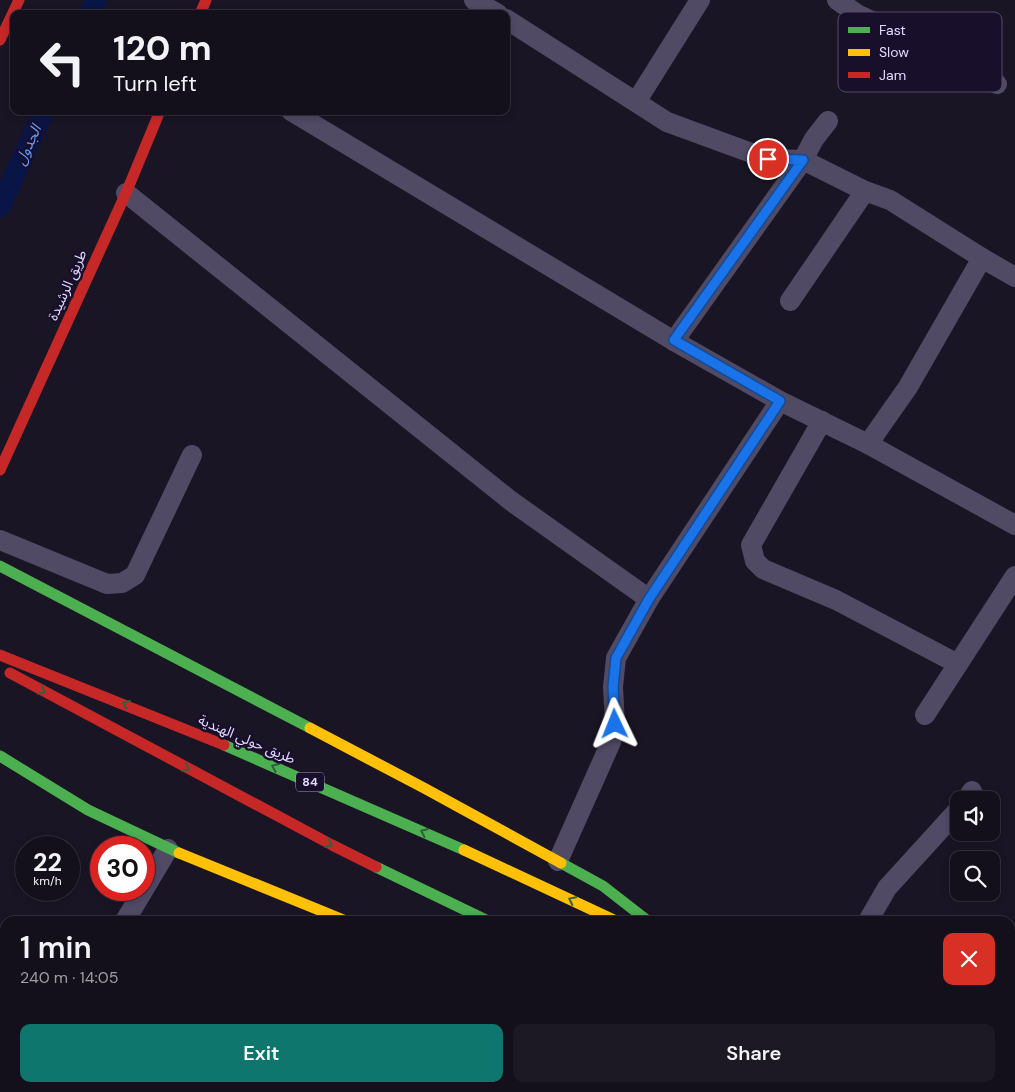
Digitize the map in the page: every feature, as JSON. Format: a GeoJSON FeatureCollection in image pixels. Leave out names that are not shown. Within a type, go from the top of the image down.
{"type":"FeatureCollection","features":[{"type":"Feature","properties":{"kind":"main road"},"geometry":{"type":"LineString","coordinates":[[0,40],[10,19]]}},
{"type":"Feature","properties":{"kind":"main road","name":"طريق الرشيدة"},"geometry":{"type":"LineString","coordinates":[[0,470],[126,193],[158,115]]}},
{"type":"Feature","properties":{"kind":"main road"},"geometry":{"type":"LineString","coordinates":[[0,566],[424,788],[558,861],[603,886],[642,916]]}},
{"type":"Feature","properties":{"kind":"main road","name":"طريق حولي الهندية"},"geometry":{"type":"LineString","coordinates":[[0,654],[249,755],[455,846],[605,916]]}},
{"type":"Feature","properties":{"kind":"main road"},"geometry":{"type":"LineString","coordinates":[[0,667],[332,845],[478,916]]}},
{"type":"Feature","properties":{"kind":"main road"},"geometry":{"type":"LineString","coordinates":[[0,756],[87,809],[168,849],[222,873],[333,916]]}},
{"type":"Feature","properties":{"kind":"street"},"geometry":{"type":"LineString","coordinates":[[474,0],[491,10]]}},
{"type":"Feature","properties":{"kind":"street"},"geometry":{"type":"LineString","coordinates":[[636,102],[700,0]]}},
{"type":"Feature","properties":{"kind":"street"},"geometry":{"type":"LineString","coordinates":[[837,0],[854,12]]}},
{"type":"Feature","properties":{"kind":"street"},"geometry":{"type":"LineString","coordinates":[[510,22],[667,122],[768,159],[803,160],[865,191],[890,200],[982,258],[1015,276]]}},
{"type":"Feature","properties":{"kind":"street"},"geometry":{"type":"LineString","coordinates":[[299,115],[674,340],[780,401],[868,444],[1015,525]]}},
{"type":"Feature","properties":{"kind":"street"},"geometry":{"type":"LineString","coordinates":[[674,340],[803,160],[814,140],[828,121]]}},
{"type":"Feature","properties":{"kind":"street"},"geometry":{"type":"LineString","coordinates":[[790,301],[865,191]]}},
{"type":"Feature","properties":{"kind":"street"},"geometry":{"type":"LineString","coordinates":[[126,193],[510,501],[649,599]]}},
{"type":"Feature","properties":{"kind":"street"},"geometry":{"type":"LineString","coordinates":[[868,444],[908,387],[982,258]]}},
{"type":"Feature","properties":{"kind":"street"},"geometry":{"type":"LineString","coordinates":[[558,861],[611,742],[615,724],[613,687],[616,658],[649,599],[780,401]]}},
{"type":"Feature","properties":{"kind":"street"},"geometry":{"type":"LineString","coordinates":[[822,421],[751,546],[755,561],[763,569],[836,600],[958,664]]}},
{"type":"Feature","properties":{"kind":"street"},"geometry":{"type":"LineString","coordinates":[[0,540],[107,584],[122,583],[134,575],[192,455]]}},
{"type":"Feature","properties":{"kind":"street"},"geometry":{"type":"LineString","coordinates":[[925,715],[1015,576]]}},
{"type":"Feature","properties":{"kind":"street"},"geometry":{"type":"LineString","coordinates":[[871,916],[887,888],[950,820]]}},
{"type":"Feature","properties":{"kind":"street"},"geometry":{"type":"LineString","coordinates":[[128,916],[168,849]]}},
{"type":"Feature","properties":{"kind":"waterway","name":"الجدول"},"geometry":{"type":"LineString","coordinates":[[91,10],[96,0]]}},
{"type":"Feature","properties":{"kind":"waterway","name":"الجدول"},"geometry":{"type":"LineString","coordinates":[[0,207],[42,115]]}},
{"type":"Feature","properties":{"kind":"traffic: fast"},"geometry":{"type":"LineString","coordinates":[[0,566],[310,728]]}},
{"type":"Feature","properties":{"kind":"traffic: fast"},"geometry":{"type":"LineString","coordinates":[[224,745],[464,850]]}},
{"type":"Feature","properties":{"kind":"traffic: fast"},"geometry":{"type":"LineString","coordinates":[[0,756],[88,810],[179,853]]}},
{"type":"Feature","properties":{"kind":"traffic: fast"},"geometry":{"type":"LineString","coordinates":[[561,863],[603,886],[642,916]]}},
{"type":"Feature","properties":{"kind":"traffic: fast"},"geometry":{"type":"LineString","coordinates":[[376,867],[478,916]]}},
{"type":"Feature","properties":{"kind":"traffic: slow"},"geometry":{"type":"LineString","coordinates":[[310,728],[561,863]]}},
{"type":"Feature","properties":{"kind":"traffic: slow"},"geometry":{"type":"LineString","coordinates":[[464,850],[605,916]]}},
{"type":"Feature","properties":{"kind":"traffic: slow"},"geometry":{"type":"LineString","coordinates":[[179,853],[334,916]]}},
{"type":"Feature","properties":{"kind":"traffic: jam"},"geometry":{"type":"LineString","coordinates":[[14,10],[19,0]]}},
{"type":"Feature","properties":{"kind":"traffic: jam"},"geometry":{"type":"LineString","coordinates":[[202,10],[206,0]]}},
{"type":"Feature","properties":{"kind":"traffic: jam"},"geometry":{"type":"LineString","coordinates":[[0,40],[10,19]]}},
{"type":"Feature","properties":{"kind":"traffic: jam"},"geometry":{"type":"LineString","coordinates":[[0,470],[126,193],[158,115]]}},
{"type":"Feature","properties":{"kind":"traffic: jam"},"geometry":{"type":"LineString","coordinates":[[0,655],[224,745]]}},
{"type":"Feature","properties":{"kind":"traffic: jam"},"geometry":{"type":"LineString","coordinates":[[10,673],[376,867]]}},
{"type":"Feature","properties":{"kind":"route"},"geometry":{"type":"LineString","coordinates":[[615,724],[616,713],[613,687],[616,658],[649,599],[780,401],[674,340],[803,160],[768,159]]}}]}
